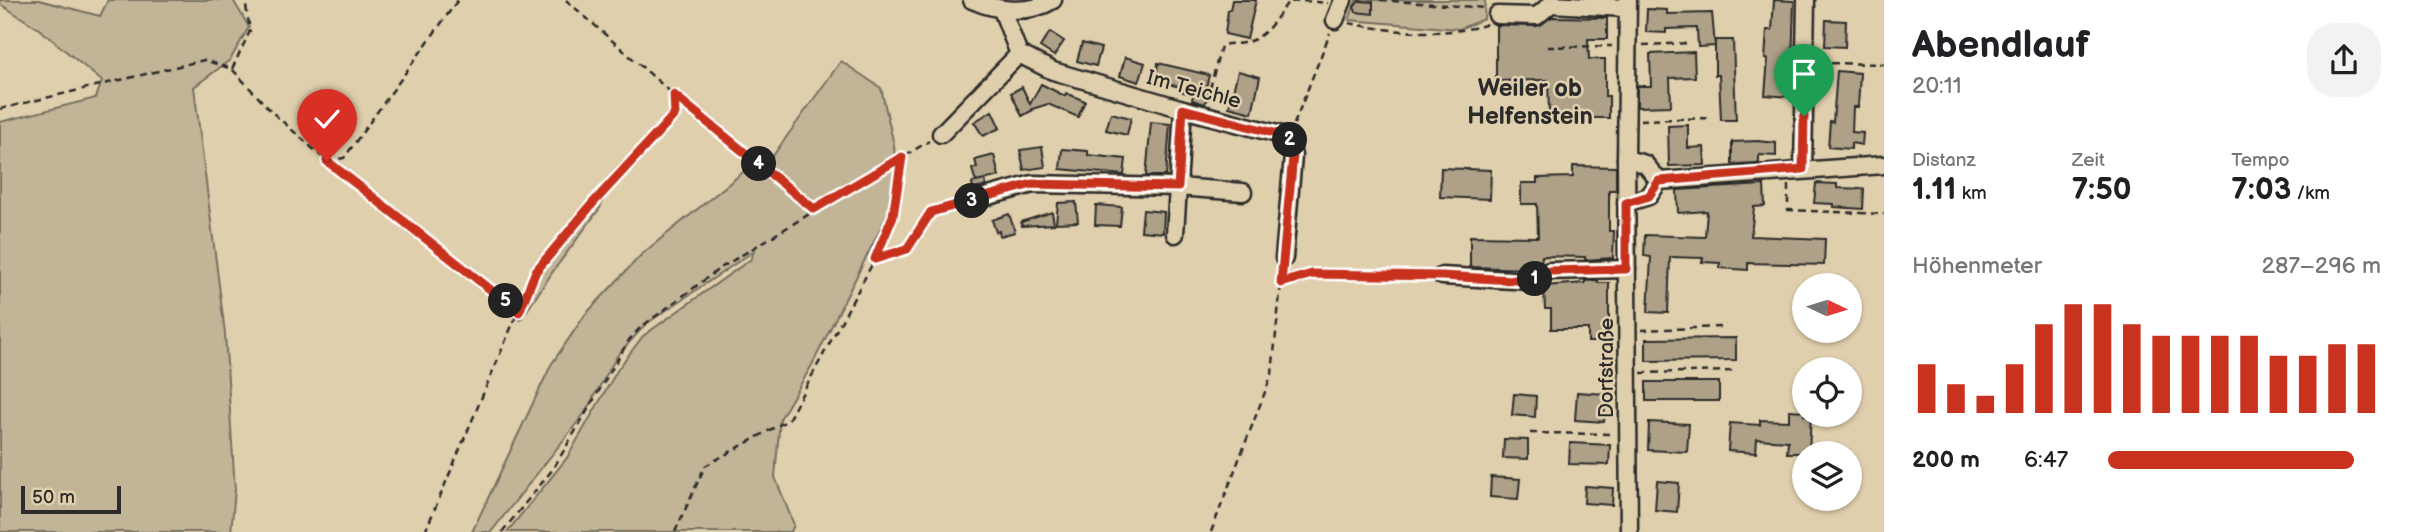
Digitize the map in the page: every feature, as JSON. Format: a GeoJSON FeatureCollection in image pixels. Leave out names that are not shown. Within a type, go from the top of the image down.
{"type":"FeatureCollection","features":[{"type":"Feature","properties":{"kind":"street"},"geometry":{"type":"LineString","coordinates":[[972,0],[1002,10],[1026,9],[1046,5],[1053,0]]}},
{"type":"Feature","properties":{"kind":"street"},"geometry":{"type":"LineString","coordinates":[[1795,170],[1805,62],[1806,0]]}},
{"type":"Feature","properties":{"kind":"street"},"geometry":{"type":"LineString","coordinates":[[1335,20],[1343,2]]}},
{"type":"Feature","properties":{"kind":"street"},"geometry":{"type":"LineString","coordinates":[[1492,12],[1537,16],[1551,2],[1627,4]]}},
{"type":"Feature","properties":{"kind":"street","name":"Dorfstraße"},"geometry":{"type":"LineString","coordinates":[[1627,4],[1629,532]]}},
{"type":"Feature","properties":{"kind":"street"},"geometry":{"type":"LineString","coordinates":[[941,134],[1019,54],[1002,10]]}},
{"type":"Feature","properties":{"kind":"street","name":"Im Teichle"},"geometry":{"type":"LineString","coordinates":[[1019,54],[1053,71],[1289,137]]}},
{"type":"Feature","properties":{"kind":"street"},"geometry":{"type":"LineString","coordinates":[[1175,234],[1183,109]]}},
{"type":"Feature","properties":{"kind":"street"},"geometry":{"type":"LineString","coordinates":[[1284,258],[1293,156],[1289,137]]}},
{"type":"Feature","properties":{"kind":"street"},"geometry":{"type":"LineString","coordinates":[[1626,159],[1645,164],[1659,181]]}},
{"type":"Feature","properties":{"kind":"street"},"geometry":{"type":"LineString","coordinates":[[1659,181],[1884,165]]}},
{"type":"Feature","properties":{"kind":"street"},"geometry":{"type":"LineString","coordinates":[[1626,203],[1649,196],[1659,181]]}},
{"type":"Feature","properties":{"kind":"street"},"geometry":{"type":"LineString","coordinates":[[970,201],[1032,184],[1178,187],[1243,192]]}},
{"type":"Feature","properties":{"kind":"street"},"geometry":{"type":"LineString","coordinates":[[1442,276],[1531,281],[1549,271],[1626,269]]}},
{"type":"Feature","properties":{"kind":"path"},"geometry":{"type":"LineString","coordinates":[[232,69],[250,31],[246,0]]}},
{"type":"Feature","properties":{"kind":"path"},"geometry":{"type":"LineString","coordinates":[[327,161],[344,158],[458,0]]}},
{"type":"Feature","properties":{"kind":"path"},"geometry":{"type":"LineString","coordinates":[[566,0],[674,95],[814,209]]}},
{"type":"Feature","properties":{"kind":"path"},"geometry":{"type":"LineString","coordinates":[[1289,137],[1335,20],[1364,26],[1463,31],[1485,25],[1492,12],[1380,0]]}},
{"type":"Feature","properties":{"kind":"path"},"geometry":{"type":"LineString","coordinates":[[1203,114],[1222,46],[1227,43],[1238,45],[1257,40],[1273,24],[1288,2],[1343,2]]}},
{"type":"Feature","properties":{"kind":"path"},"geometry":{"type":"LineString","coordinates":[[1547,47],[1689,43]]}},
{"type":"Feature","properties":{"kind":"path"},"geometry":{"type":"LineString","coordinates":[[0,109],[204,60],[232,69],[273,113],[327,161],[519,312]]}},
{"type":"Feature","properties":{"kind":"path"},"geometry":{"type":"LineString","coordinates":[[1805,62],[1884,64]]}},
{"type":"Feature","properties":{"kind":"path"},"geometry":{"type":"LineString","coordinates":[[425,532],[536,271],[593,203],[675,114],[674,95]]}},
{"type":"Feature","properties":{"kind":"path"},"geometry":{"type":"LineString","coordinates":[[1626,120],[1712,118]]}},
{"type":"Feature","properties":{"kind":"path"},"geometry":{"type":"LineString","coordinates":[[502,532],[552,469],[629,340],[640,328],[719,269],[941,134]]}},
{"type":"Feature","properties":{"kind":"path"},"geometry":{"type":"LineString","coordinates":[[675,532],[705,466],[788,420],[875,259],[893,216],[902,157]]}},
{"type":"Feature","properties":{"kind":"path"},"geometry":{"type":"LineString","coordinates":[[1795,170],[1788,209],[1884,214]]}},
{"type":"Feature","properties":{"kind":"path"},"geometry":{"type":"LineString","coordinates":[[875,259],[907,249],[931,212],[970,201]]}},
{"type":"Feature","properties":{"kind":"path"},"geometry":{"type":"LineString","coordinates":[[1211,532],[1272,374],[1284,258]]}},
{"type":"Feature","properties":{"kind":"path"},"geometry":{"type":"LineString","coordinates":[[1281,283],[1312,274],[1442,276]]}},
{"type":"Feature","properties":{"kind":"path"},"geometry":{"type":"LineString","coordinates":[[1627,330],[1721,327]]}},
{"type":"Feature","properties":{"kind":"path"},"geometry":{"type":"LineString","coordinates":[[1627,374],[1732,371]]}},
{"type":"Feature","properties":{"kind":"path"},"geometry":{"type":"LineString","coordinates":[[1530,433],[1628,434]]}},
{"type":"Feature","properties":{"kind":"shaded area"},"geometry":{"type":"Polygon","coordinates":[[[0,0],[39,0],[100,16],[108,0],[233,0],[249,27],[230,60],[194,87],[225,333],[235,490],[231,532],[0,532],[0,122],[96,98],[102,81],[39,29],[0,4],[0,0]]]}},
{"type":"Feature","properties":{"kind":"shaded area"},"geometry":{"type":"Polygon","coordinates":[[[1356,0],[1485,0],[1484,19],[1459,29],[1349,20],[1356,0]]]}},
{"type":"Feature","properties":{"kind":"shaded area"},"geometry":{"type":"Polygon","coordinates":[[[841,61],[881,88],[894,145],[897,196],[812,365],[780,419],[775,477],[794,525],[791,532],[507,532],[567,458],[618,369],[643,336],[751,259],[754,251],[646,324],[617,356],[584,414],[491,532],[472,532],[551,365],[585,315],[642,254],[753,164],[801,205],[809,200],[767,164],[841,61]]]}},
{"type":"Feature","properties":{"kind":"shaded area"},"geometry":{"type":"Polygon","coordinates":[[[609,185],[600,208],[520,321],[538,272],[587,208],[609,185]]]}},
{"type":"Feature","properties":{"kind":"building"},"geometry":{"type":"Polygon","coordinates":[[[1232,0],[1256,0],[1247,39],[1225,34],[1232,0]]]}},
{"type":"Feature","properties":{"kind":"building"},"geometry":{"type":"Polygon","coordinates":[[[1774,0],[1794,1],[1791,97],[1765,95],[1767,30],[1772,30],[1774,0]]]}},
{"type":"Feature","properties":{"kind":"building"},"geometry":{"type":"Polygon","coordinates":[[[1359,1],[1373,2],[1373,14],[1356,12],[1354,7],[1359,1]]]}},
{"type":"Feature","properties":{"kind":"building"},"geometry":{"type":"Polygon","coordinates":[[[1647,9],[1667,10],[1667,14],[1712,13],[1715,46],[1698,47],[1697,28],[1666,29],[1666,33],[1646,32],[1647,9]]]}},
{"type":"Feature","properties":{"kind":"building"},"geometry":{"type":"Polygon","coordinates":[[[1552,17],[1607,18],[1607,39],[1588,39],[1589,59],[1605,59],[1605,96],[1609,96],[1609,118],[1587,118],[1587,114],[1549,115],[1548,80],[1496,81],[1496,25],[1537,26],[1552,17]]]}},
{"type":"Feature","properties":{"kind":"building"},"geometry":{"type":"Polygon","coordinates":[[[1826,20],[1846,21],[1845,47],[1825,46],[1826,20]]]}},
{"type":"Feature","properties":{"kind":"building"},"geometry":{"type":"Polygon","coordinates":[[[1050,32],[1064,41],[1054,56],[1040,47],[1050,32]]]}},
{"type":"Feature","properties":{"kind":"building"},"geometry":{"type":"Polygon","coordinates":[[[1715,40],[1733,40],[1736,120],[1721,120],[1719,75],[1715,75],[1715,40]]]}},
{"type":"Feature","properties":{"kind":"building"},"geometry":{"type":"Polygon","coordinates":[[[1082,43],[1101,48],[1096,66],[1077,61],[1082,43]]]}},
{"type":"Feature","properties":{"kind":"building"},"geometry":{"type":"Polygon","coordinates":[[[1694,52],[1695,77],[1670,78],[1671,106],[1637,107],[1637,86],[1651,86],[1650,54],[1694,52]]]}},
{"type":"Feature","properties":{"kind":"building"},"geometry":{"type":"Polygon","coordinates":[[[1125,57],[1145,63],[1139,82],[1120,76],[1125,57]]]}},
{"type":"Feature","properties":{"kind":"building"},"geometry":{"type":"Polygon","coordinates":[[[1158,63],[1209,75],[1205,104],[1192,100],[1193,94],[1183,92],[1184,88],[1156,81],[1158,63]]]}},
{"type":"Feature","properties":{"kind":"building"},"geometry":{"type":"Polygon","coordinates":[[[1238,71],[1260,77],[1252,113],[1229,107],[1238,71]]]}},
{"type":"Feature","properties":{"kind":"building"},"geometry":{"type":"Polygon","coordinates":[[[1837,71],[1860,73],[1858,107],[1853,107],[1852,132],[1863,133],[1862,145],[1851,143],[1851,149],[1828,147],[1837,71]]]}},
{"type":"Feature","properties":{"kind":"building"},"geometry":{"type":"Polygon","coordinates":[[[1041,84],[1065,96],[1066,93],[1085,101],[1078,117],[1048,104],[1032,109],[1022,116],[1011,93],[1022,87],[1030,104],[1041,84]]]}},
{"type":"Feature","properties":{"kind":"building"},"geometry":{"type":"Polygon","coordinates":[[[992,111],[1000,128],[983,136],[974,122],[992,111]]]}},
{"type":"Feature","properties":{"kind":"building"},"geometry":{"type":"Polygon","coordinates":[[[1111,113],[1131,118],[1127,135],[1106,130],[1111,113]]]}},
{"type":"Feature","properties":{"kind":"building"},"geometry":{"type":"Polygon","coordinates":[[[1151,122],[1170,124],[1166,176],[1146,176],[1151,122]]]}},
{"type":"Feature","properties":{"kind":"building"},"geometry":{"type":"Polygon","coordinates":[[[1688,125],[1688,148],[1704,147],[1705,165],[1669,166],[1668,126],[1688,125]]]}},
{"type":"Feature","properties":{"kind":"building"},"geometry":{"type":"Polygon","coordinates":[[[1732,142],[1776,143],[1776,156],[1759,155],[1759,163],[1732,164],[1732,142]]]}},
{"type":"Feature","properties":{"kind":"building"},"geometry":{"type":"Polygon","coordinates":[[[1042,147],[1045,167],[1024,170],[1020,150],[1042,147]]]}},
{"type":"Feature","properties":{"kind":"building"},"geometry":{"type":"Polygon","coordinates":[[[1062,149],[1126,159],[1124,175],[1060,169],[1062,149]]]}},
{"type":"Feature","properties":{"kind":"building"},"geometry":{"type":"Polygon","coordinates":[[[994,155],[999,176],[976,182],[972,169],[977,167],[975,160],[994,155]]]}},
{"type":"Feature","properties":{"kind":"building"},"geometry":{"type":"Polygon","coordinates":[[[1573,166],[1616,167],[1616,190],[1609,190],[1609,231],[1614,231],[1613,258],[1585,260],[1585,257],[1542,256],[1541,263],[1530,269],[1470,267],[1470,236],[1538,237],[1537,204],[1521,204],[1521,183],[1537,183],[1537,178],[1573,177],[1573,166]]]}},
{"type":"Feature","properties":{"kind":"building"},"geometry":{"type":"Polygon","coordinates":[[[1441,168],[1491,170],[1490,199],[1440,197],[1441,168]]]}},
{"type":"Feature","properties":{"kind":"building"},"geometry":{"type":"Polygon","coordinates":[[[985,180],[986,186],[973,189],[972,183],[985,180]]]}},
{"type":"Feature","properties":{"kind":"building"},"geometry":{"type":"Polygon","coordinates":[[[1816,183],[1837,184],[1837,188],[1864,189],[1863,209],[1814,203],[1816,183]]]}},
{"type":"Feature","properties":{"kind":"building"},"geometry":{"type":"Polygon","coordinates":[[[1764,185],[1765,206],[1754,207],[1751,236],[1825,239],[1824,265],[1748,263],[1748,270],[1720,268],[1720,263],[1702,262],[1703,258],[1670,257],[1668,313],[1648,312],[1651,257],[1644,256],[1645,235],[1705,237],[1707,211],[1678,213],[1677,190],[1764,185]]]}},
{"type":"Feature","properties":{"kind":"building"},"geometry":{"type":"Polygon","coordinates":[[[1076,202],[1078,222],[1056,223],[1058,203],[1076,202]]]}},
{"type":"Feature","properties":{"kind":"building"},"geometry":{"type":"Polygon","coordinates":[[[1096,205],[1122,207],[1120,226],[1095,225],[1096,205]]]}},
{"type":"Feature","properties":{"kind":"building"},"geometry":{"type":"Polygon","coordinates":[[[1143,210],[1164,212],[1163,233],[1141,231],[1143,210]]]}},
{"type":"Feature","properties":{"kind":"building"},"geometry":{"type":"Polygon","coordinates":[[[1052,212],[1054,224],[1022,226],[1021,222],[1052,212]]]}},
{"type":"Feature","properties":{"kind":"building"},"geometry":{"type":"Polygon","coordinates":[[[1009,214],[1015,232],[1000,236],[992,220],[1009,214]]]}},
{"type":"Feature","properties":{"kind":"building"},"geometry":{"type":"Polygon","coordinates":[[[1598,280],[1598,283],[1609,283],[1609,342],[1588,342],[1588,329],[1551,329],[1551,309],[1545,309],[1544,286],[1598,280]]]}},
{"type":"Feature","properties":{"kind":"building"},"geometry":{"type":"Polygon","coordinates":[[[1736,338],[1736,360],[1646,361],[1646,339],[1736,338]]]}},
{"type":"Feature","properties":{"kind":"building"},"geometry":{"type":"Polygon","coordinates":[[[1646,382],[1719,382],[1719,401],[1646,401],[1646,382]]]}},
{"type":"Feature","properties":{"kind":"building"},"geometry":{"type":"Polygon","coordinates":[[[1577,392],[1606,394],[1604,422],[1575,420],[1577,392]]]}},
{"type":"Feature","properties":{"kind":"building"},"geometry":{"type":"Polygon","coordinates":[[[1514,394],[1536,396],[1535,417],[1512,415],[1514,394]]]}},
{"type":"Feature","properties":{"kind":"building"},"geometry":{"type":"Polygon","coordinates":[[[1789,410],[1792,410],[1792,427],[1810,427],[1810,441],[1792,441],[1792,453],[1787,453],[1788,441],[1757,439],[1756,453],[1728,451],[1730,423],[1760,425],[1760,420],[1789,421],[1789,410]]]}},
{"type":"Feature","properties":{"kind":"building"},"geometry":{"type":"Polygon","coordinates":[[[1649,422],[1689,424],[1687,452],[1648,450],[1649,422]]]}},
{"type":"Feature","properties":{"kind":"building"},"geometry":{"type":"Polygon","coordinates":[[[1504,439],[1528,440],[1528,459],[1503,458],[1504,439]]]}},
{"type":"Feature","properties":{"kind":"building"},"geometry":{"type":"Polygon","coordinates":[[[1570,443],[1610,445],[1609,465],[1569,464],[1570,443]]]}},
{"type":"Feature","properties":{"kind":"building"},"geometry":{"type":"Polygon","coordinates":[[[1491,477],[1520,479],[1518,499],[1490,497],[1491,477]]]}},
{"type":"Feature","properties":{"kind":"building"},"geometry":{"type":"Polygon","coordinates":[[[1657,481],[1679,483],[1677,512],[1655,510],[1657,481]]]}},
{"type":"Feature","properties":{"kind":"building"},"geometry":{"type":"Polygon","coordinates":[[[1585,486],[1613,488],[1612,505],[1584,503],[1585,486]]]}},
{"type":"Feature","properties":{"kind":"district","name":"Weiler ob Helfenstein"},"geometry":{"type":"Point","coordinates":[1530,102]}},
{"type":"Feature","properties":{"kind":"route"},"geometry":{"type":"LineString","coordinates":[[327,161],[519,312],[536,271],[593,203],[675,114],[674,95],[814,209],[902,157],[893,216],[875,259],[907,249],[931,212],[1032,184],[1178,187],[1183,109],[1289,137],[1293,156],[1281,283],[1312,274],[1442,276],[1531,281],[1549,271],[1626,269],[1626,203],[1649,196],[1659,181],[1803,169],[1804,116]]}}]}
